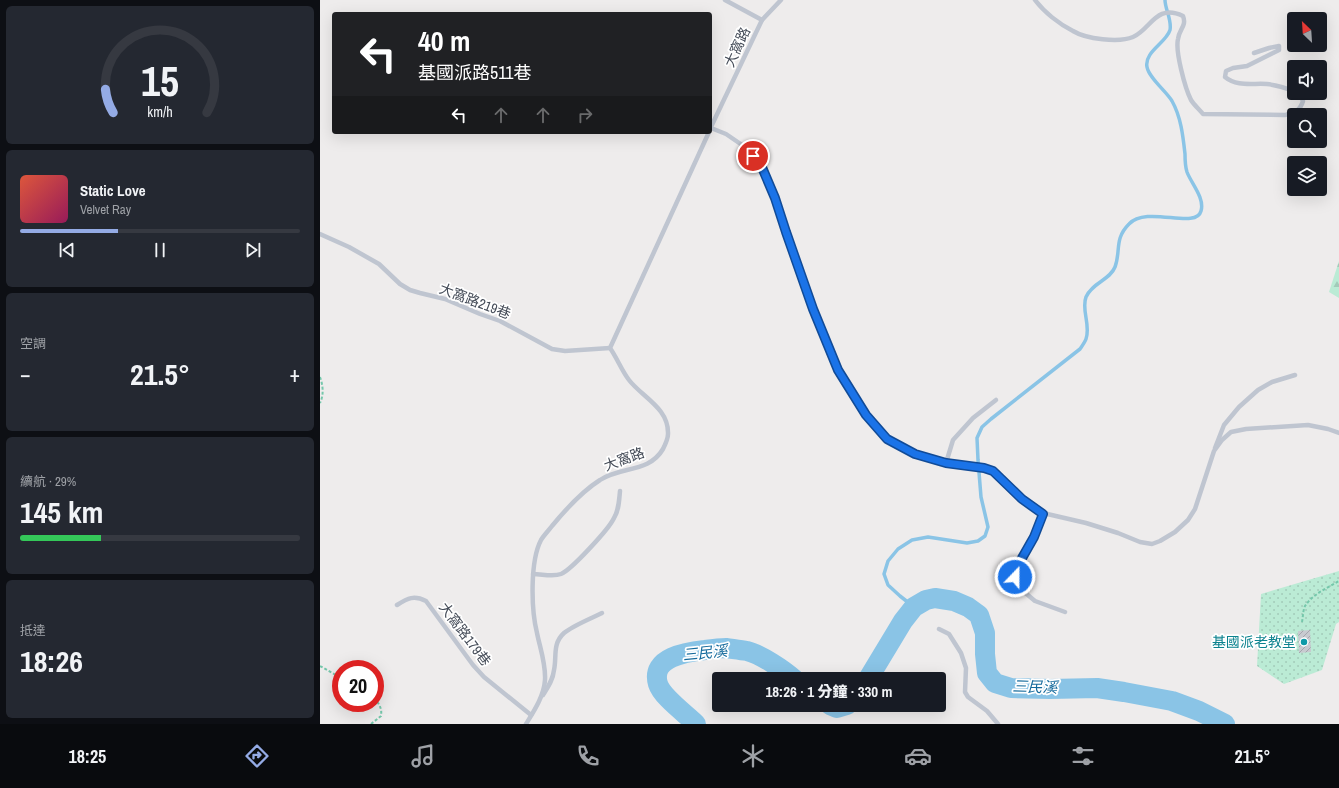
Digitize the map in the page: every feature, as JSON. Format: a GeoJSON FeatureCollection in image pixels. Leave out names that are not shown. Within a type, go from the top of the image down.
{"type":"FeatureCollection","features":[{"type":"Feature","properties":{"kind":"lane"},"geometry":{"type":"LineString","coordinates":[[725,0],[762,20]]}},
{"type":"Feature","properties":{"kind":"lane","name":"大窩路"},"geometry":{"type":"LineString","coordinates":[[712,126],[762,20],[781,0]]}},
{"type":"Feature","properties":{"kind":"lane"},"geometry":{"type":"LineString","coordinates":[[1034,0],[1052,17],[1074,32],[1085,36],[1115,40],[1124,40],[1135,36],[1161,14],[1172,12],[1183,16],[1185,21],[1184,26],[1177,40],[1179,62],[1191,100],[1203,114],[1285,115],[1297,112],[1301,107],[1302,100]]}},
{"type":"Feature","properties":{"kind":"lane"},"geometry":{"type":"LineString","coordinates":[[1254,53],[1279,46],[1279,50],[1247,66],[1233,68],[1226,71],[1225,77],[1236,84],[1268,84],[1287,89]]}},
{"type":"Feature","properties":{"kind":"lane"},"geometry":{"type":"LineString","coordinates":[[712,130],[726,134],[745,147],[761,165],[775,198],[813,309],[838,370],[866,415],[887,439],[915,454],[946,463],[984,468],[993,471],[1022,499],[1043,514],[1101,527],[1140,542],[1152,544],[1160,541],[1175,532],[1188,520],[1195,509],[1224,424],[1239,407],[1262,387],[1272,382],[1296,375]]}},
{"type":"Feature","properties":{"kind":"lane","name":"大窩路"},"geometry":{"type":"LineString","coordinates":[[526,724],[541,698],[545,680],[543,657],[536,625],[534,606],[536,552],[542,539],[567,507],[600,480],[612,474],[645,465],[658,457],[664,447],[668,435],[665,418],[656,406],[627,378],[610,348],[708,134]]}},
{"type":"Feature","properties":{"kind":"lane","name":"大窩路219巷"},"geometry":{"type":"LineString","coordinates":[[320,234],[349,247],[379,264],[400,284],[410,290],[445,299],[500,321],[552,349],[565,351],[610,348]]}},
{"type":"Feature","properties":{"kind":"lane"},"geometry":{"type":"LineString","coordinates":[[946,463],[953,440],[973,418],[996,400]]}},
{"type":"Feature","properties":{"kind":"lane"},"geometry":{"type":"LineString","coordinates":[[1214,451],[1222,440],[1232,432],[1246,429],[1308,425],[1339,433]]}},
{"type":"Feature","properties":{"kind":"lane"},"geometry":{"type":"LineString","coordinates":[[534,574],[562,574],[573,565],[614,519],[619,506],[620,491]]}},
{"type":"Feature","properties":{"kind":"lane"},"geometry":{"type":"LineString","coordinates":[[1043,514],[1034,537],[1017,567],[1015,577],[1017,586],[1036,602],[1065,612]]}},
{"type":"Feature","properties":{"kind":"lane","name":"大窩路179巷"},"geometry":{"type":"LineString","coordinates":[[397,604],[408,598],[418,597],[426,601],[461,649],[484,677],[531,715]]}},
{"type":"Feature","properties":{"kind":"lane"},"geometry":{"type":"LineString","coordinates":[[541,698],[550,683],[554,670],[555,651],[558,640],[565,632],[602,612]]}},
{"type":"Feature","properties":{"kind":"lane"},"geometry":{"type":"LineString","coordinates":[[939,629],[949,634],[961,653],[966,668],[965,692],[968,697],[987,711],[998,724]]}},
{"type":"Feature","properties":{"kind":"path"},"geometry":{"type":"LineString","coordinates":[[320,377],[323,384],[322,400],[320,403]]}},
{"type":"Feature","properties":{"kind":"path"},"geometry":{"type":"LineString","coordinates":[[1302,622],[1304,607],[1313,597],[1322,590],[1339,581]]}},
{"type":"Feature","properties":{"kind":"path"},"geometry":{"type":"LineString","coordinates":[[320,666],[332,673]]}},
{"type":"Feature","properties":{"kind":"path"},"geometry":{"type":"LineString","coordinates":[[371,724],[381,716],[382,712]]}},
{"type":"Feature","properties":{"kind":"green space"},"geometry":{"type":"Polygon","coordinates":[[[1339,261],[1339,298],[1329,292],[1339,261]]]}},
{"type":"Feature","properties":{"kind":"green space"},"geometry":{"type":"Polygon","coordinates":[[[1339,571],[1339,622],[1336,624],[1322,670],[1284,684],[1257,666],[1261,594],[1339,571]]]}},
{"type":"Feature","properties":{"kind":"building","name":"基國派老教堂"},"geometry":{"type":"Polygon","coordinates":[[[1310,630],[1311,652],[1299,653],[1298,631],[1310,630]]]}},
{"type":"Feature","properties":{"kind":"waterway"},"geometry":{"type":"LineString","coordinates":[[914,607],[888,585],[884,574],[888,561],[898,549],[912,540],[928,537],[967,543],[978,541],[985,536],[988,527],[981,497],[977,438],[982,427],[991,419],[1080,349],[1086,340],[1087,334],[1085,307],[1086,297],[1092,288],[1113,271],[1117,261],[1121,235],[1124,229],[1137,219],[1147,217],[1190,218],[1197,216],[1201,211],[1201,201],[1186,170],[1185,154],[1178,114],[1172,101],[1151,76],[1147,67],[1147,62],[1152,52],[1168,35],[1170,30],[1170,22],[1165,0]]}},
{"type":"Feature","properties":{"kind":"waterway","name":"三民溪"},"geometry":{"type":"LineString","coordinates":[[872,672],[903,621],[914,607],[926,600],[935,598],[954,601],[968,607],[979,615],[985,633],[987,673],[995,683],[1011,688],[1097,688],[1124,692],[1172,701],[1199,711],[1225,724]]}},
{"type":"Feature","properties":{"kind":"waterway","name":"三民溪"},"geometry":{"type":"LineString","coordinates":[[696,724],[669,700],[660,689],[657,675],[659,668],[665,662],[689,652],[726,648],[747,651],[758,655],[785,672]]}},
{"type":"Feature","properties":{"kind":"place","name":"基國派老教堂"},"geometry":{"type":"Point","coordinates":[1304,642]}},
{"type":"Feature","properties":{"kind":"route"},"geometry":{"type":"LineString","coordinates":[[753,156],[761,165],[775,198],[813,309],[838,370],[866,415],[887,439],[915,454],[946,463],[984,468],[993,471],[1022,499],[1043,514],[1034,537],[1017,567],[1015,577]]}}]}
